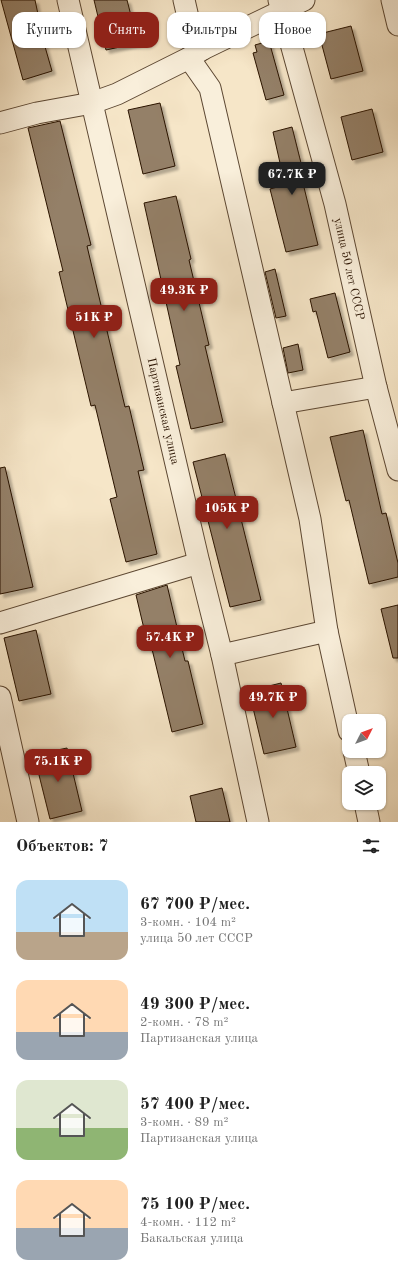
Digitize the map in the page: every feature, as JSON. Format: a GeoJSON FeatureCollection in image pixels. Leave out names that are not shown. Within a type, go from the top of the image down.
{"type":"FeatureCollection","features":[{"type":"Feature","properties":{"kind":"street","name":"Партизанская улица"},"geometry":{"type":"LineString","coordinates":[[68,0],[199,563],[222,655],[258,822]]}},
{"type":"Feature","properties":{"kind":"street"},"geometry":{"type":"LineString","coordinates":[[184,0],[196,53],[210,88],[310,519],[327,631],[345,714]]}},
{"type":"Feature","properties":{"kind":"street"},"geometry":{"type":"LineString","coordinates":[[0,123],[37,113],[92,103],[117,94],[196,53],[280,5],[304,0]]}},
{"type":"Feature","properties":{"kind":"street"},"geometry":{"type":"LineString","coordinates":[[392,0],[398,25]]}},
{"type":"Feature","properties":{"kind":"street","name":"улица 50 лет СССР"},"geometry":{"type":"LineString","coordinates":[[280,5],[335,204],[376,387],[398,470]]}},
{"type":"Feature","properties":{"kind":"street"},"geometry":{"type":"LineString","coordinates":[[283,403],[376,387]]}},
{"type":"Feature","properties":{"kind":"street"},"geometry":{"type":"LineString","coordinates":[[0,623],[199,563]]}},
{"type":"Feature","properties":{"kind":"street"},"geometry":{"type":"LineString","coordinates":[[222,655],[327,631]]}},
{"type":"Feature","properties":{"kind":"street"},"geometry":{"type":"LineString","coordinates":[[0,697],[28,822]]}},
{"type":"Feature","properties":{"kind":"street"},"geometry":{"type":"LineString","coordinates":[[367,810],[370,822]]}},
{"type":"Feature","properties":{"kind":"building"},"geometry":{"type":"Polygon","coordinates":[[[1,0],[35,0],[38,12],[12,12],[12,40],[1,0]]]}},
{"type":"Feature","properties":{"kind":"building"},"geometry":{"type":"Polygon","coordinates":[[[94,0],[127,0],[130,12],[97,12],[94,0]]]}},
{"type":"Feature","properties":{"kind":"building"},"geometry":{"type":"Polygon","coordinates":[[[351,26],[363,71],[331,79],[323,48],[326,48],[326,32],[351,26]]]}},
{"type":"Feature","properties":{"kind":"building"},"geometry":{"type":"Polygon","coordinates":[[[259,44],[259,48],[271,48],[284,95],[266,100],[253,53],[257,52],[255,45],[259,44]]]}},
{"type":"Feature","properties":{"kind":"building"},"geometry":{"type":"Polygon","coordinates":[[[14,48],[45,48],[52,71],[23,80],[14,48]]]}},
{"type":"Feature","properties":{"kind":"building"},"geometry":{"type":"Polygon","coordinates":[[[160,103],[175,166],[143,174],[128,110],[160,103]]]}},
{"type":"Feature","properties":{"kind":"building"},"geometry":{"type":"Polygon","coordinates":[[[372,109],[383,152],[352,160],[341,117],[372,109]]]}},
{"type":"Feature","properties":{"kind":"building"},"geometry":{"type":"Polygon","coordinates":[[[60,121],[91,245],[87,246],[125,407],[129,406],[144,470],[138,471],[157,554],[126,562],[110,499],[117,497],[95,405],[91,406],[59,272],[63,271],[28,128],[60,121]]]}},
{"type":"Feature","properties":{"kind":"building"},"geometry":{"type":"Polygon","coordinates":[[[292,127],[304,175],[301,175],[318,245],[286,252],[270,189],[285,185],[273,132],[292,127]]]}},
{"type":"Feature","properties":{"kind":"building"},"geometry":{"type":"Polygon","coordinates":[[[176,196],[209,345],[205,346],[223,422],[191,429],[176,366],[180,365],[144,203],[176,196]]]}},
{"type":"Feature","properties":{"kind":"building"},"geometry":{"type":"Polygon","coordinates":[[[275,269],[286,316],[276,318],[265,272],[275,269]]]}},
{"type":"Feature","properties":{"kind":"building"},"geometry":{"type":"Polygon","coordinates":[[[335,293],[350,352],[328,358],[316,311],[313,312],[310,299],[335,293]]]}},
{"type":"Feature","properties":{"kind":"building"},"geometry":{"type":"Polygon","coordinates":[[[298,344],[303,370],[288,373],[283,348],[298,344]]]}},
{"type":"Feature","properties":{"kind":"building"},"geometry":{"type":"Polygon","coordinates":[[[363,430],[382,514],[386,513],[398,563],[398,577],[369,584],[349,500],[346,501],[330,437],[363,430]]]}},
{"type":"Feature","properties":{"kind":"building"},"geometry":{"type":"Polygon","coordinates":[[[225,454],[261,600],[230,607],[193,462],[225,454]]]}},
{"type":"Feature","properties":{"kind":"building"},"geometry":{"type":"Polygon","coordinates":[[[5,467],[33,587],[0,594],[0,468],[5,467]]]}},
{"type":"Feature","properties":{"kind":"building"},"geometry":{"type":"Polygon","coordinates":[[[167,585],[185,661],[188,661],[203,724],[172,732],[152,649],[149,650],[136,595],[167,585]]]}},
{"type":"Feature","properties":{"kind":"building"},"geometry":{"type":"Polygon","coordinates":[[[398,605],[398,658],[393,658],[381,609],[398,605]]]}},
{"type":"Feature","properties":{"kind":"building"},"geometry":{"type":"Polygon","coordinates":[[[36,630],[51,694],[19,701],[4,638],[36,630]]]}},
{"type":"Feature","properties":{"kind":"building"},"geometry":{"type":"Polygon","coordinates":[[[281,683],[296,747],[264,754],[249,691],[281,683]]]}},
{"type":"Feature","properties":{"kind":"building"},"geometry":{"type":"Polygon","coordinates":[[[67,748],[82,811],[50,819],[34,755],[67,748]]]}},
{"type":"Feature","properties":{"kind":"building"},"geometry":{"type":"Polygon","coordinates":[[[222,788],[230,822],[196,822],[190,796],[222,788]]]}}]}
